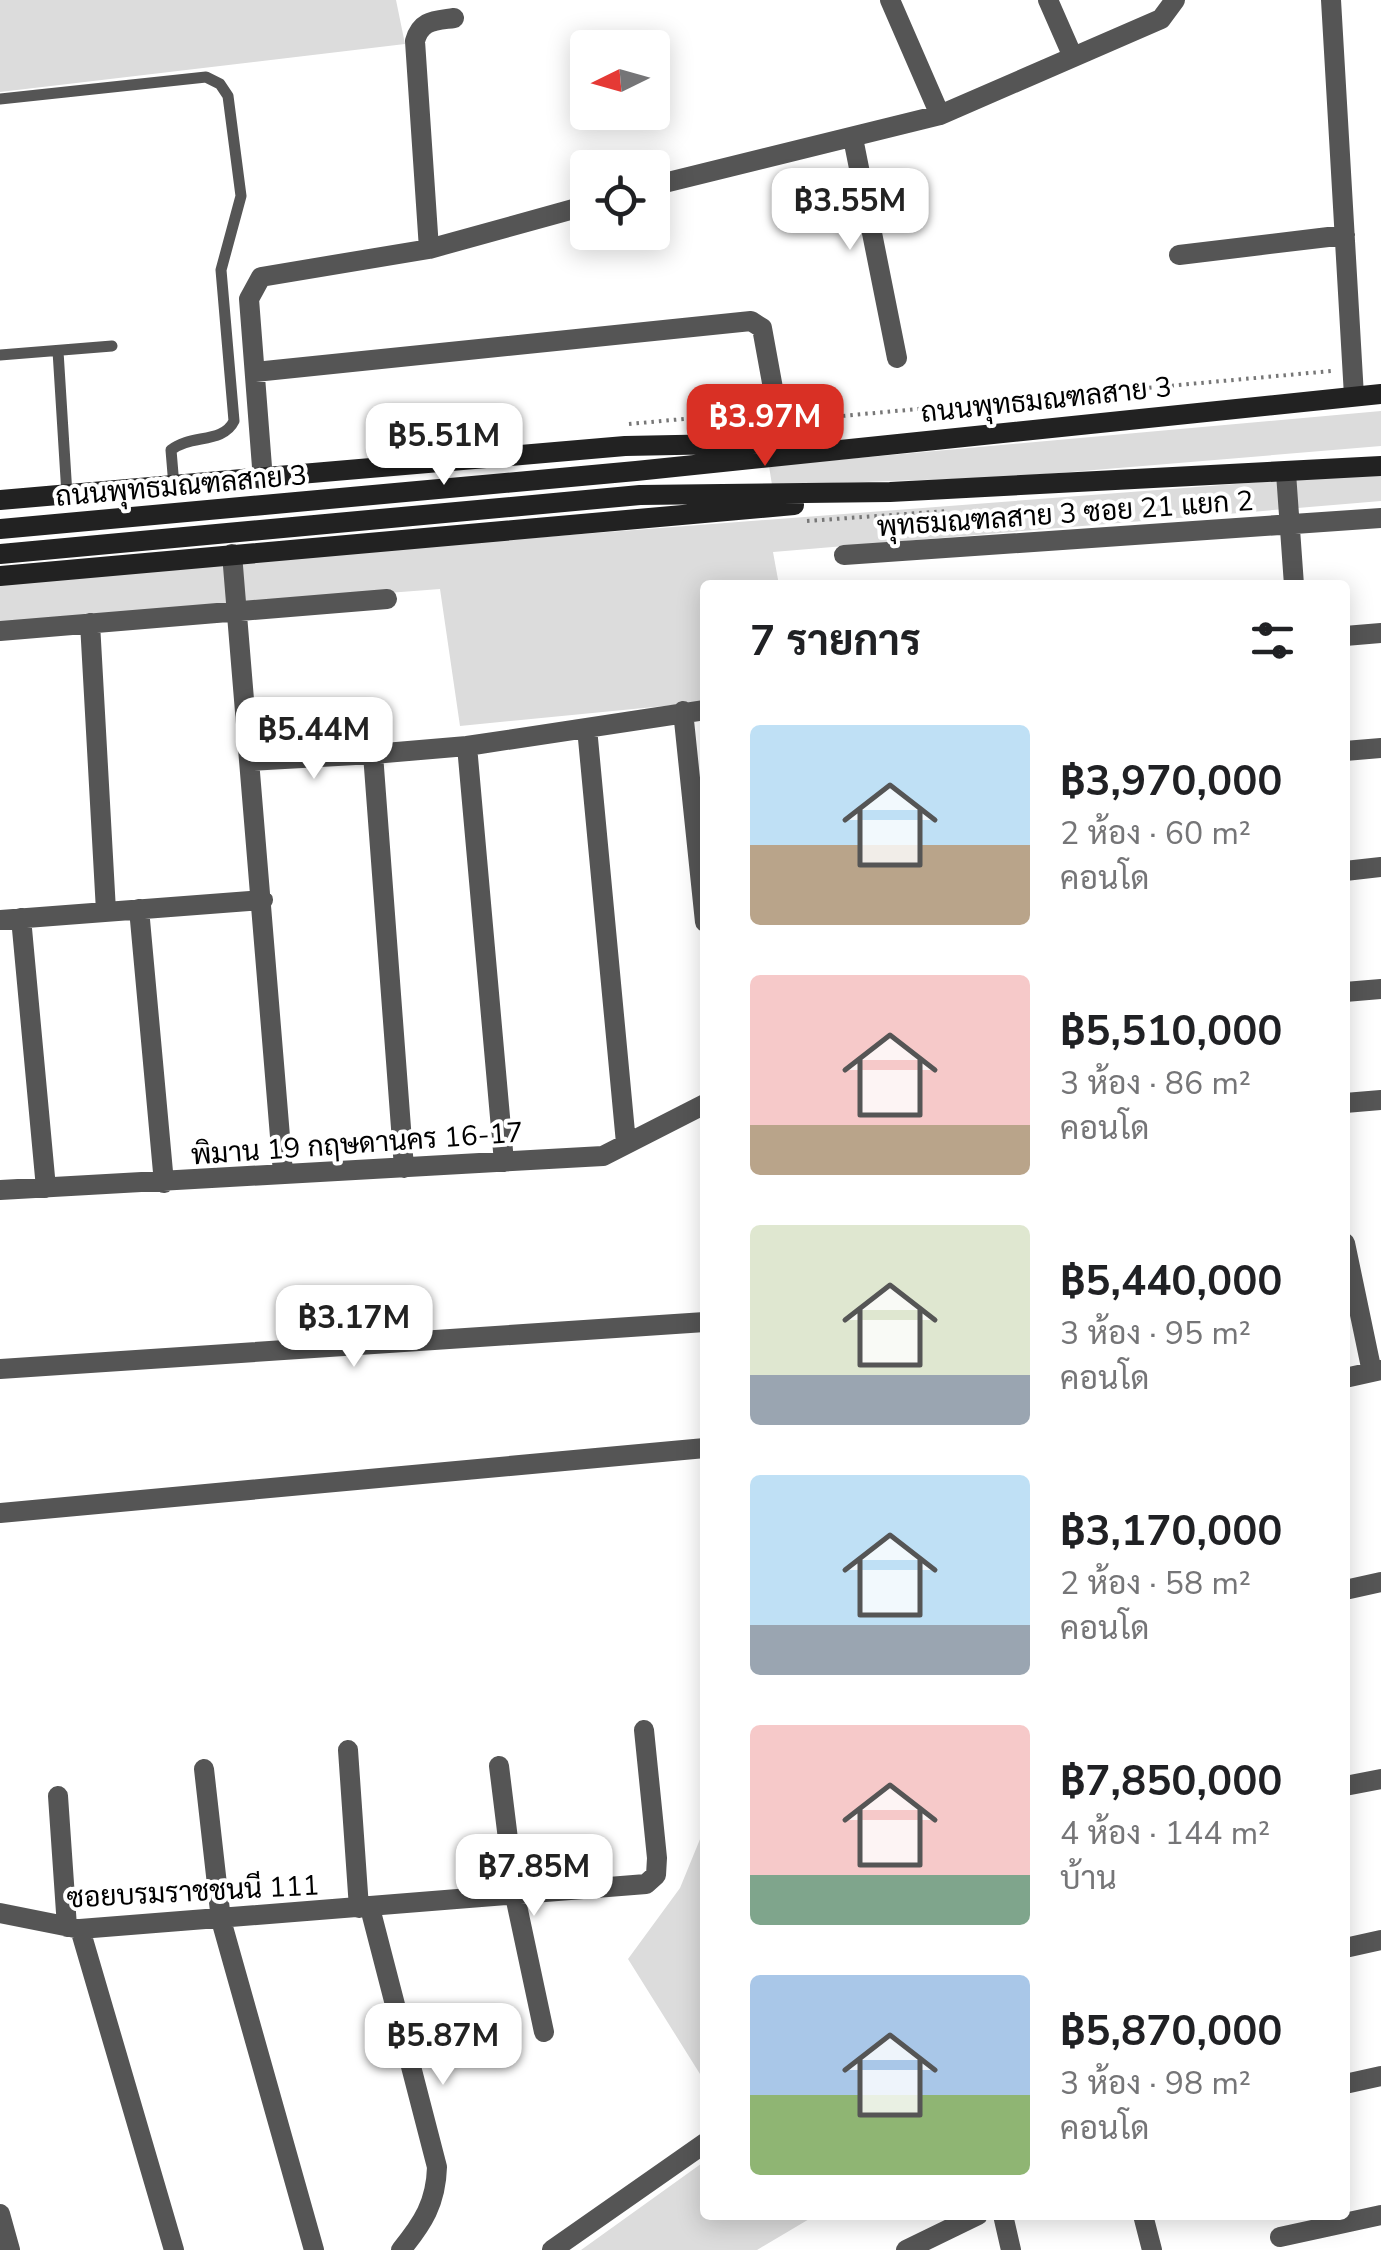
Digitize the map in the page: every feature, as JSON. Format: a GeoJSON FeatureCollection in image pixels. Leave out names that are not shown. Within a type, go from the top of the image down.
{"type":"FeatureCollection","features":[{"type":"Feature","properties":{"kind":"main road","name":"ถนนพุทธมณฑลสาย 3"},"geometry":{"type":"LineString","coordinates":[[0,529],[636,471],[887,442],[1381,394]]}},
{"type":"Feature","properties":{"kind":"main road"},"geometry":{"type":"LineString","coordinates":[[0,500],[625,446],[887,442]]}},
{"type":"Feature","properties":{"kind":"main road","name":"ถนนพุทธมณฑลสาย 3"},"geometry":{"type":"LineString","coordinates":[[0,554],[640,495],[890,492],[1381,466]]}},
{"type":"Feature","properties":{"kind":"main road"},"geometry":{"type":"LineString","coordinates":[[0,576],[600,519],[758,510],[890,492]]}},
{"type":"Feature","properties":{"kind":"street"},"geometry":{"type":"LineString","coordinates":[[890,0],[940,115]]}},
{"type":"Feature","properties":{"kind":"street"},"geometry":{"type":"LineString","coordinates":[[1048,0],[1073,57]]}},
{"type":"Feature","properties":{"kind":"street"},"geometry":{"type":"LineString","coordinates":[[670,182],[940,115],[1161,19],[1175,0]]}},
{"type":"Feature","properties":{"kind":"street"},"geometry":{"type":"LineString","coordinates":[[1331,0],[1354,396]]}},
{"type":"Feature","properties":{"kind":"street"},"geometry":{"type":"LineString","coordinates":[[428,250],[415,41],[418,28],[427,22],[454,18]]}},
{"type":"Feature","properties":{"kind":"street"},"geometry":{"type":"LineString","coordinates":[[853,138],[897,358]]}},
{"type":"Feature","properties":{"kind":"street"},"geometry":{"type":"LineString","coordinates":[[263,480],[249,298],[261,277],[428,250],[570,210]]}},
{"type":"Feature","properties":{"kind":"street"},"geometry":{"type":"LineString","coordinates":[[1179,254],[1345,234]]}},
{"type":"Feature","properties":{"kind":"street"},"geometry":{"type":"LineString","coordinates":[[255,372],[751,321],[762,328],[784,443]]}},
{"type":"Feature","properties":{"kind":"street"},"geometry":{"type":"LineString","coordinates":[[1286,474],[1294,580]]}},
{"type":"Feature","properties":{"kind":"street","name":"พุทธมณฑลสาย 3 ซอย 21 แยก 2"},"geometry":{"type":"LineString","coordinates":[[844,555],[1381,518]]}},
{"type":"Feature","properties":{"kind":"street"},"geometry":{"type":"LineString","coordinates":[[232,554],[283,1173]]}},
{"type":"Feature","properties":{"kind":"street"},"geometry":{"type":"LineString","coordinates":[[0,631],[387,599]]}},
{"type":"Feature","properties":{"kind":"street"},"geometry":{"type":"LineString","coordinates":[[90,623],[106,912]]}},
{"type":"Feature","properties":{"kind":"street"},"geometry":{"type":"LineString","coordinates":[[1350,636],[1381,633]]}},
{"type":"Feature","properties":{"kind":"street"},"geometry":{"type":"LineString","coordinates":[[251,761],[467,746],[700,710]]}},
{"type":"Feature","properties":{"kind":"street"},"geometry":{"type":"LineString","coordinates":[[683,712],[700,874]]}},
{"type":"Feature","properties":{"kind":"street"},"geometry":{"type":"LineString","coordinates":[[586,728],[626,1143]]}},
{"type":"Feature","properties":{"kind":"street"},"geometry":{"type":"LineString","coordinates":[[467,746],[504,1162]]}},
{"type":"Feature","properties":{"kind":"street"},"geometry":{"type":"LineString","coordinates":[[1350,750],[1381,748]]}},
{"type":"Feature","properties":{"kind":"street"},"geometry":{"type":"LineString","coordinates":[[373,754],[404,1168]]}},
{"type":"Feature","properties":{"kind":"street"},"geometry":{"type":"LineString","coordinates":[[1350,870],[1381,867]]}},
{"type":"Feature","properties":{"kind":"street"},"geometry":{"type":"LineString","coordinates":[[46,1188],[11,919],[263,900]]}},
{"type":"Feature","properties":{"kind":"street"},"geometry":{"type":"LineString","coordinates":[[139,909],[164,1183]]}},
{"type":"Feature","properties":{"kind":"street"},"geometry":{"type":"LineString","coordinates":[[1350,992],[1381,989]]}},
{"type":"Feature","properties":{"kind":"street"},"geometry":{"type":"LineString","coordinates":[[1350,1103],[1381,1100]]}},
{"type":"Feature","properties":{"kind":"street","name":"พิมาน 19 กฤษดานคร 16-17"},"geometry":{"type":"LineString","coordinates":[[0,1190],[603,1156],[700,1106]]}},
{"type":"Feature","properties":{"kind":"street"},"geometry":{"type":"LineString","coordinates":[[1350,1264],[1377,1371],[1350,1377]]}},
{"type":"Feature","properties":{"kind":"street"},"geometry":{"type":"LineString","coordinates":[[0,1369],[700,1322]]}},
{"type":"Feature","properties":{"kind":"street"},"geometry":{"type":"LineString","coordinates":[[0,1513],[700,1448]]}},
{"type":"Feature","properties":{"kind":"street"},"geometry":{"type":"LineString","coordinates":[[1350,1589],[1381,1582]]}},
{"type":"Feature","properties":{"kind":"street","name":"ซอยบรมราชชนนี 111"},"geometry":{"type":"LineString","coordinates":[[0,1912],[73,1928],[222,1920],[646,1884],[656,1875],[644,1730]]}},
{"type":"Feature","properties":{"kind":"street"},"geometry":{"type":"LineString","coordinates":[[348,1750],[373,1908],[437,2167],[431,2208],[400,2250]]}},
{"type":"Feature","properties":{"kind":"street"},"geometry":{"type":"LineString","coordinates":[[500,1766],[515,1896],[544,2032]]}},
{"type":"Feature","properties":{"kind":"street"},"geometry":{"type":"LineString","coordinates":[[204,1770],[222,1920],[314,2250]]}},
{"type":"Feature","properties":{"kind":"street"},"geometry":{"type":"LineString","coordinates":[[1350,1785],[1381,1778]]}},
{"type":"Feature","properties":{"kind":"street"},"geometry":{"type":"LineString","coordinates":[[58,1796],[73,1928],[174,2250]]}},
{"type":"Feature","properties":{"kind":"street"},"geometry":{"type":"LineString","coordinates":[[1350,1947],[1381,1940]]}},
{"type":"Feature","properties":{"kind":"street"},"geometry":{"type":"LineString","coordinates":[[1350,2083],[1381,2076]]}},
{"type":"Feature","properties":{"kind":"street"},"geometry":{"type":"LineString","coordinates":[[552,2250],[700,2146]]}},
{"type":"Feature","properties":{"kind":"street"},"geometry":{"type":"LineString","coordinates":[[0,2214],[10,2250]]}},
{"type":"Feature","properties":{"kind":"street"},"geometry":{"type":"LineString","coordinates":[[1282,2244],[1381,2215]]}},
{"type":"Feature","properties":{"kind":"street"},"geometry":{"type":"LineString","coordinates":[[906,2250],[968,2220]]}},
{"type":"Feature","properties":{"kind":"street"},"geometry":{"type":"LineString","coordinates":[[1003,2220],[1011,2250]]}},
{"type":"Feature","properties":{"kind":"street"},"geometry":{"type":"LineString","coordinates":[[1144,2220],[1152,2250]]}},
{"type":"Feature","properties":{"kind":"lane"},"geometry":{"type":"LineString","coordinates":[[0,99],[206,77],[220,84],[228,96],[241,196],[221,270],[234,422],[230,430],[218,436],[186,440],[171,450],[174,486]]}},
{"type":"Feature","properties":{"kind":"lane"},"geometry":{"type":"LineString","coordinates":[[0,355],[112,346]]}},
{"type":"Feature","properties":{"kind":"lane"},"geometry":{"type":"LineString","coordinates":[[58,351],[67,495]]}},
{"type":"Feature","properties":{"kind":"path"},"geometry":{"type":"LineString","coordinates":[[779,421],[1352,368]]}},
{"type":"Feature","properties":{"kind":"shaded area"},"geometry":{"type":"Polygon","coordinates":[[[0,0],[396,0],[405,44],[0,92],[0,0]]]}},
{"type":"Feature","properties":{"kind":"shaded area"},"geometry":{"type":"Polygon","coordinates":[[[1381,411],[1381,446],[1011,477],[772,485],[769,466],[1381,411]]]}},
{"type":"Feature","properties":{"kind":"shaded area"},"geometry":{"type":"Polygon","coordinates":[[[1381,473],[1381,501],[773,552],[778,580],[700,580],[700,702],[460,726],[440,589],[0,623],[0,585],[425,546],[1381,473]]]}},
{"type":"Feature","properties":{"kind":"shaded area"},"geometry":{"type":"Polygon","coordinates":[[[700,1839],[700,2074],[628,1959],[680,1888],[700,1839]]]}},
{"type":"Feature","properties":{"kind":"shaded area"},"geometry":{"type":"Polygon","coordinates":[[[700,2165],[700,2220],[808,2220],[757,2250],[581,2250],[700,2165]]]}}]}
